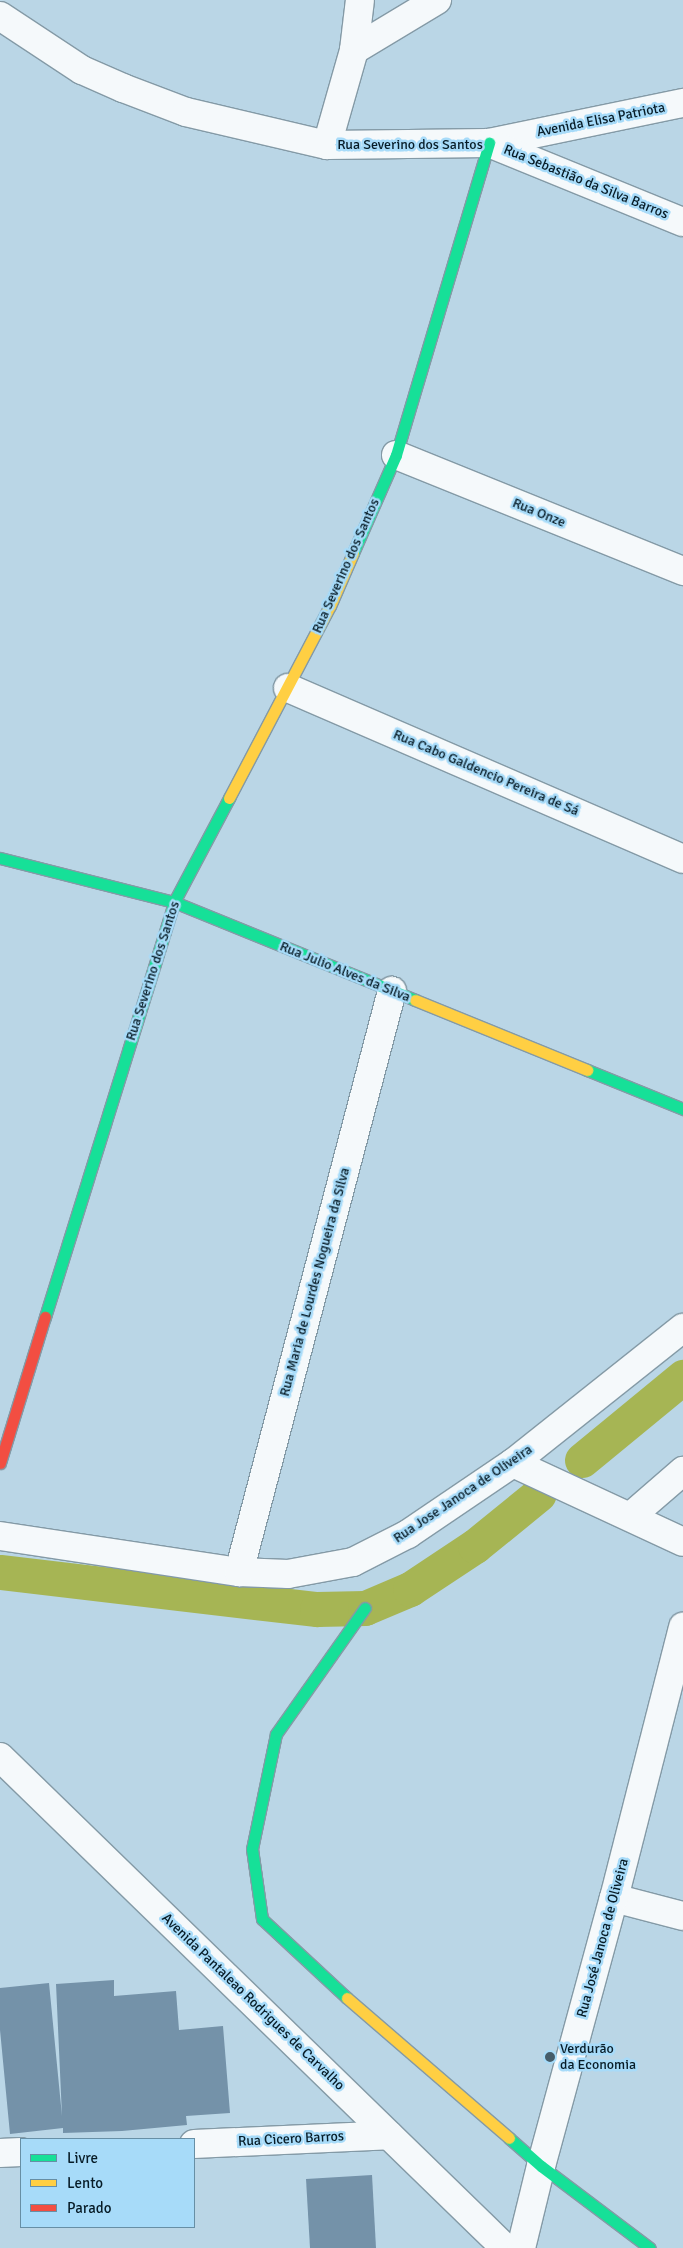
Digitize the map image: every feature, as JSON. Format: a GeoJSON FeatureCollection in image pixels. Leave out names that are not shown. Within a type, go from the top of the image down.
{"type":"FeatureCollection","features":[{"type":"Feature","properties":{"kind":"street"},"geometry":{"type":"LineString","coordinates":[[327,145],[354,50],[360,0]]}},
{"type":"Feature","properties":{"kind":"street"},"geometry":{"type":"LineString","coordinates":[[354,50],[437,0]]}},
{"type":"Feature","properties":{"kind":"street","name":"Rua Severino dos Santos"},"geometry":{"type":"LineString","coordinates":[[0,16],[82,70],[186,112],[327,145],[489,143],[396,455],[330,606],[174,902],[0,1463]]}},
{"type":"Feature","properties":{"kind":"street","name":"Avenida Elisa Patriota"},"geometry":{"type":"LineString","coordinates":[[489,143],[683,104]]}},
{"type":"Feature","properties":{"kind":"street","name":"Rua Sebastião da Silva Barros"},"geometry":{"type":"LineString","coordinates":[[489,143],[683,222]]}},
{"type":"Feature","properties":{"kind":"street","name":"Rua Onze"},"geometry":{"type":"LineString","coordinates":[[396,455],[683,571]]}},
{"type":"Feature","properties":{"kind":"street","name":"Rua Cabo Galdencio Pereira de Sá"},"geometry":{"type":"LineString","coordinates":[[288,688],[683,859]]}},
{"type":"Feature","properties":{"kind":"street","name":"Rua Julio Alves da Silva"},"geometry":{"type":"LineString","coordinates":[[0,858],[174,902],[683,1109]]}},
{"type":"Feature","properties":{"kind":"street","name":"Rua Maria de Lourdes Nogueira da Silva"},"geometry":{"type":"LineString","coordinates":[[239,1572],[392,992]]}},
{"type":"Feature","properties":{"kind":"street","name":"Rua Jose Janoca de Oliveira"},"geometry":{"type":"LineString","coordinates":[[0,1536],[239,1572],[288,1574],[353,1562],[408,1534],[513,1463],[683,1328]]}},
{"type":"Feature","properties":{"kind":"street"},"geometry":{"type":"LineString","coordinates":[[513,1463],[683,1542]]}},
{"type":"Feature","properties":{"kind":"street"},"geometry":{"type":"LineString","coordinates":[[620,1512],[683,1471]]}},
{"type":"Feature","properties":{"kind":"street"},"geometry":{"type":"LineString","coordinates":[[365,1608],[276,1734],[252,1849],[262,1919],[347,1998],[541,2166],[650,2248]]}},
{"type":"Feature","properties":{"kind":"street","name":"Rua José Janoca de Oliveira"},"geometry":{"type":"LineString","coordinates":[[521,2248],[541,2166],[614,1898],[683,1627]]}},
{"type":"Feature","properties":{"kind":"street","name":"Avenida Pantaleao Rodrigues de Carvalho"},"geometry":{"type":"LineString","coordinates":[[0,1757],[506,2248]]}},
{"type":"Feature","properties":{"kind":"street"},"geometry":{"type":"LineString","coordinates":[[614,1898],[683,1916]]}},
{"type":"Feature","properties":{"kind":"street","name":"Rua Cicero Barros"},"geometry":{"type":"LineString","coordinates":[[195,2144],[389,2135]]}},
{"type":"Feature","properties":{"kind":"street"},"geometry":{"type":"LineString","coordinates":[[0,2153],[20,2152]]}},
{"type":"Feature","properties":{"kind":"building"},"geometry":{"type":"Polygon","coordinates":[[[114,1980],[114,1996],[176,1991],[179,2030],[223,2026],[230,2113],[186,2116],[187,2125],[122,2131],[63,2133],[63,2128],[10,2134],[0,2030],[0,1988],[49,1983],[62,2116],[56,1984],[114,1980]]]}},
{"type":"Feature","properties":{"kind":"building"},"geometry":{"type":"Polygon","coordinates":[[[372,2175],[376,2248],[310,2248],[306,2179],[372,2175]]]}},
{"type":"Feature","properties":{"kind":"waterway"},"geometry":{"type":"LineString","coordinates":[[582,1460],[683,1377]]}},
{"type":"Feature","properties":{"kind":"waterway"},"geometry":{"type":"LineString","coordinates":[[0,1572],[317,1609],[365,1608],[410,1589],[475,1546],[539,1494]]}},
{"type":"Feature","properties":{"kind":"traffic: fast"},"geometry":{"type":"LineString","coordinates":[[353,553],[396,455],[489,143]]}},
{"type":"Feature","properties":{"kind":"traffic: fast"},"geometry":{"type":"LineString","coordinates":[[45,1317],[174,902],[229,798]]}},
{"type":"Feature","properties":{"kind":"traffic: fast"},"geometry":{"type":"LineString","coordinates":[[0,858],[174,902],[415,1000]]}},
{"type":"Feature","properties":{"kind":"traffic: fast"},"geometry":{"type":"LineString","coordinates":[[587,1070],[683,1109]]}},
{"type":"Feature","properties":{"kind":"traffic: fast"},"geometry":{"type":"LineString","coordinates":[[347,1998],[262,1919],[252,1849],[276,1734],[365,1608]]}},
{"type":"Feature","properties":{"kind":"traffic: fast"},"geometry":{"type":"LineString","coordinates":[[509,2138],[541,2166],[650,2248]]}},
{"type":"Feature","properties":{"kind":"traffic: slow"},"geometry":{"type":"LineString","coordinates":[[229,798],[330,606],[353,553]]}},
{"type":"Feature","properties":{"kind":"traffic: slow"},"geometry":{"type":"LineString","coordinates":[[415,1000],[587,1070]]}},
{"type":"Feature","properties":{"kind":"traffic: slow"},"geometry":{"type":"LineString","coordinates":[[347,1998],[509,2138]]}},
{"type":"Feature","properties":{"kind":"traffic: jam"},"geometry":{"type":"LineString","coordinates":[[0,1463],[45,1317]]}},
{"type":"Feature","properties":{"kind":"place","name":"Verdurão da Economia"},"geometry":{"type":"Point","coordinates":[550,2057]}}]}
